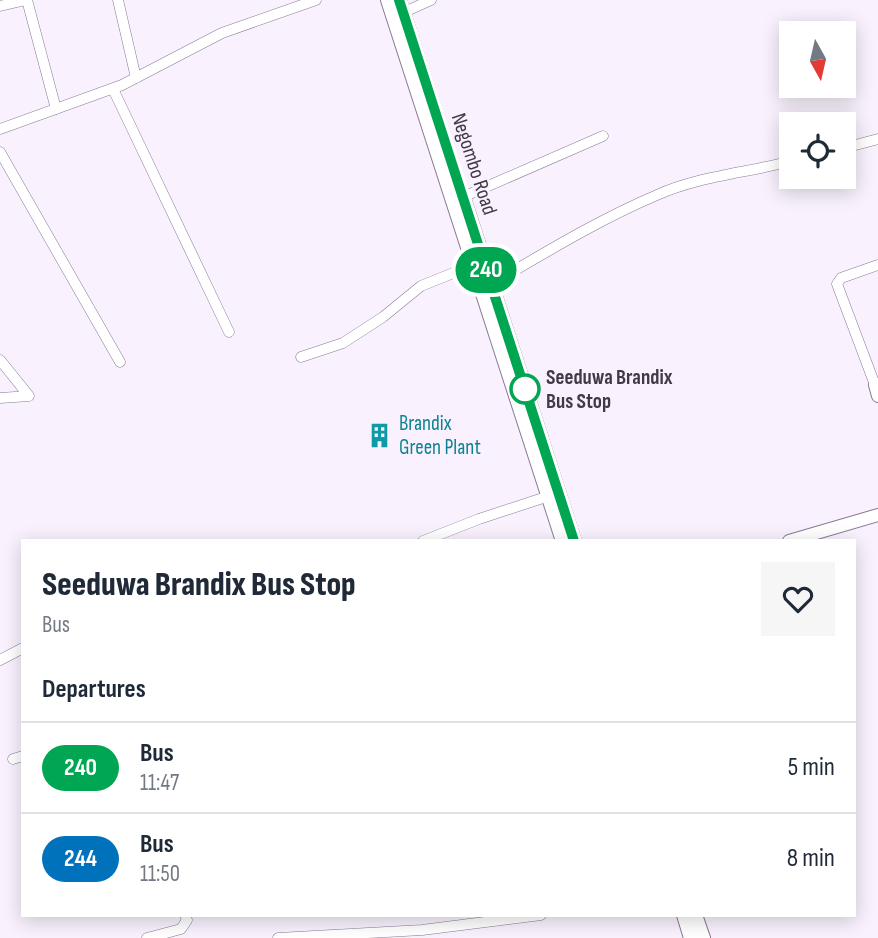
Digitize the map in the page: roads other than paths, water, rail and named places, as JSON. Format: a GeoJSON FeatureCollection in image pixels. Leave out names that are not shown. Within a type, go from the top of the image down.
{"type":"FeatureCollection","features":[{"type":"Feature","properties":{"kind":"highway","name":"Negombo Road"},"geometry":{"type":"LineString","coordinates":[[388,0],[398,10],[463,197],[486,286],[562,539]]}},
{"type":"Feature","properties":{"kind":"highway","name":"Negombo Road"},"geometry":{"type":"LineString","coordinates":[[398,10],[474,265],[486,286],[572,539]]}},
{"type":"Feature","properties":{"kind":"highway"},"geometry":{"type":"LineString","coordinates":[[685,917],[691,938]]}},
{"type":"Feature","properties":{"kind":"highway"},"geometry":{"type":"LineString","coordinates":[[696,917],[703,938]]}},
{"type":"Feature","properties":{"kind":"main road"},"geometry":{"type":"LineString","coordinates":[[796,539],[878,515]]}},
{"type":"Feature","properties":{"kind":"street"},"geometry":{"type":"LineString","coordinates":[[0,6],[27,0],[57,109]]}},
{"type":"Feature","properties":{"kind":"street"},"geometry":{"type":"LineString","coordinates":[[118,0],[136,78]]}},
{"type":"Feature","properties":{"kind":"street"},"geometry":{"type":"LineString","coordinates":[[0,129],[113,89],[222,33],[316,0]]}},
{"type":"Feature","properties":{"kind":"street"},"geometry":{"type":"LineString","coordinates":[[398,10],[431,0]]}},
{"type":"Feature","properties":{"kind":"street"},"geometry":{"type":"LineString","coordinates":[[113,89],[229,332]]}},
{"type":"Feature","properties":{"kind":"street"},"geometry":{"type":"LineString","coordinates":[[463,197],[603,136]]}},
{"type":"Feature","properties":{"kind":"street"},"geometry":{"type":"LineString","coordinates":[[856,145],[878,139]]}},
{"type":"Feature","properties":{"kind":"street"},"geometry":{"type":"LineString","coordinates":[[0,152],[120,362]]}},
{"type":"Feature","properties":{"kind":"street"},"geometry":{"type":"LineString","coordinates":[[486,286],[578,233],[658,194],[704,179],[779,163]]}},
{"type":"Feature","properties":{"kind":"street"},"geometry":{"type":"LineString","coordinates":[[301,357],[343,343],[383,317],[421,286],[474,265]]}},
{"type":"Feature","properties":{"kind":"street"},"geometry":{"type":"LineString","coordinates":[[877,388],[837,284],[841,278],[878,265]]}},
{"type":"Feature","properties":{"kind":"street"},"geometry":{"type":"LineString","coordinates":[[0,360],[29,396],[0,398]]}},
{"type":"Feature","properties":{"kind":"street"},"geometry":{"type":"LineString","coordinates":[[428,539],[549,496]]}},
{"type":"Feature","properties":{"kind":"street"},"geometry":{"type":"LineString","coordinates":[[0,660],[21,649]]}},
{"type":"Feature","properties":{"kind":"street"},"geometry":{"type":"LineString","coordinates":[[147,938],[181,929],[187,920],[186,917]]}},
{"type":"Feature","properties":{"kind":"street"},"geometry":{"type":"LineString","coordinates":[[278,938],[422,930],[525,917]]}},
{"type":"Feature","properties":{"kind":"place","name":"Seeduwa Brandix Bus Stop"},"geometry":{"type":"Point","coordinates":[525,389]}},
{"type":"Feature","properties":{"kind":"place","name":"Brandix Green Plant"},"geometry":{"type":"Point","coordinates":[379,435]}}]}
